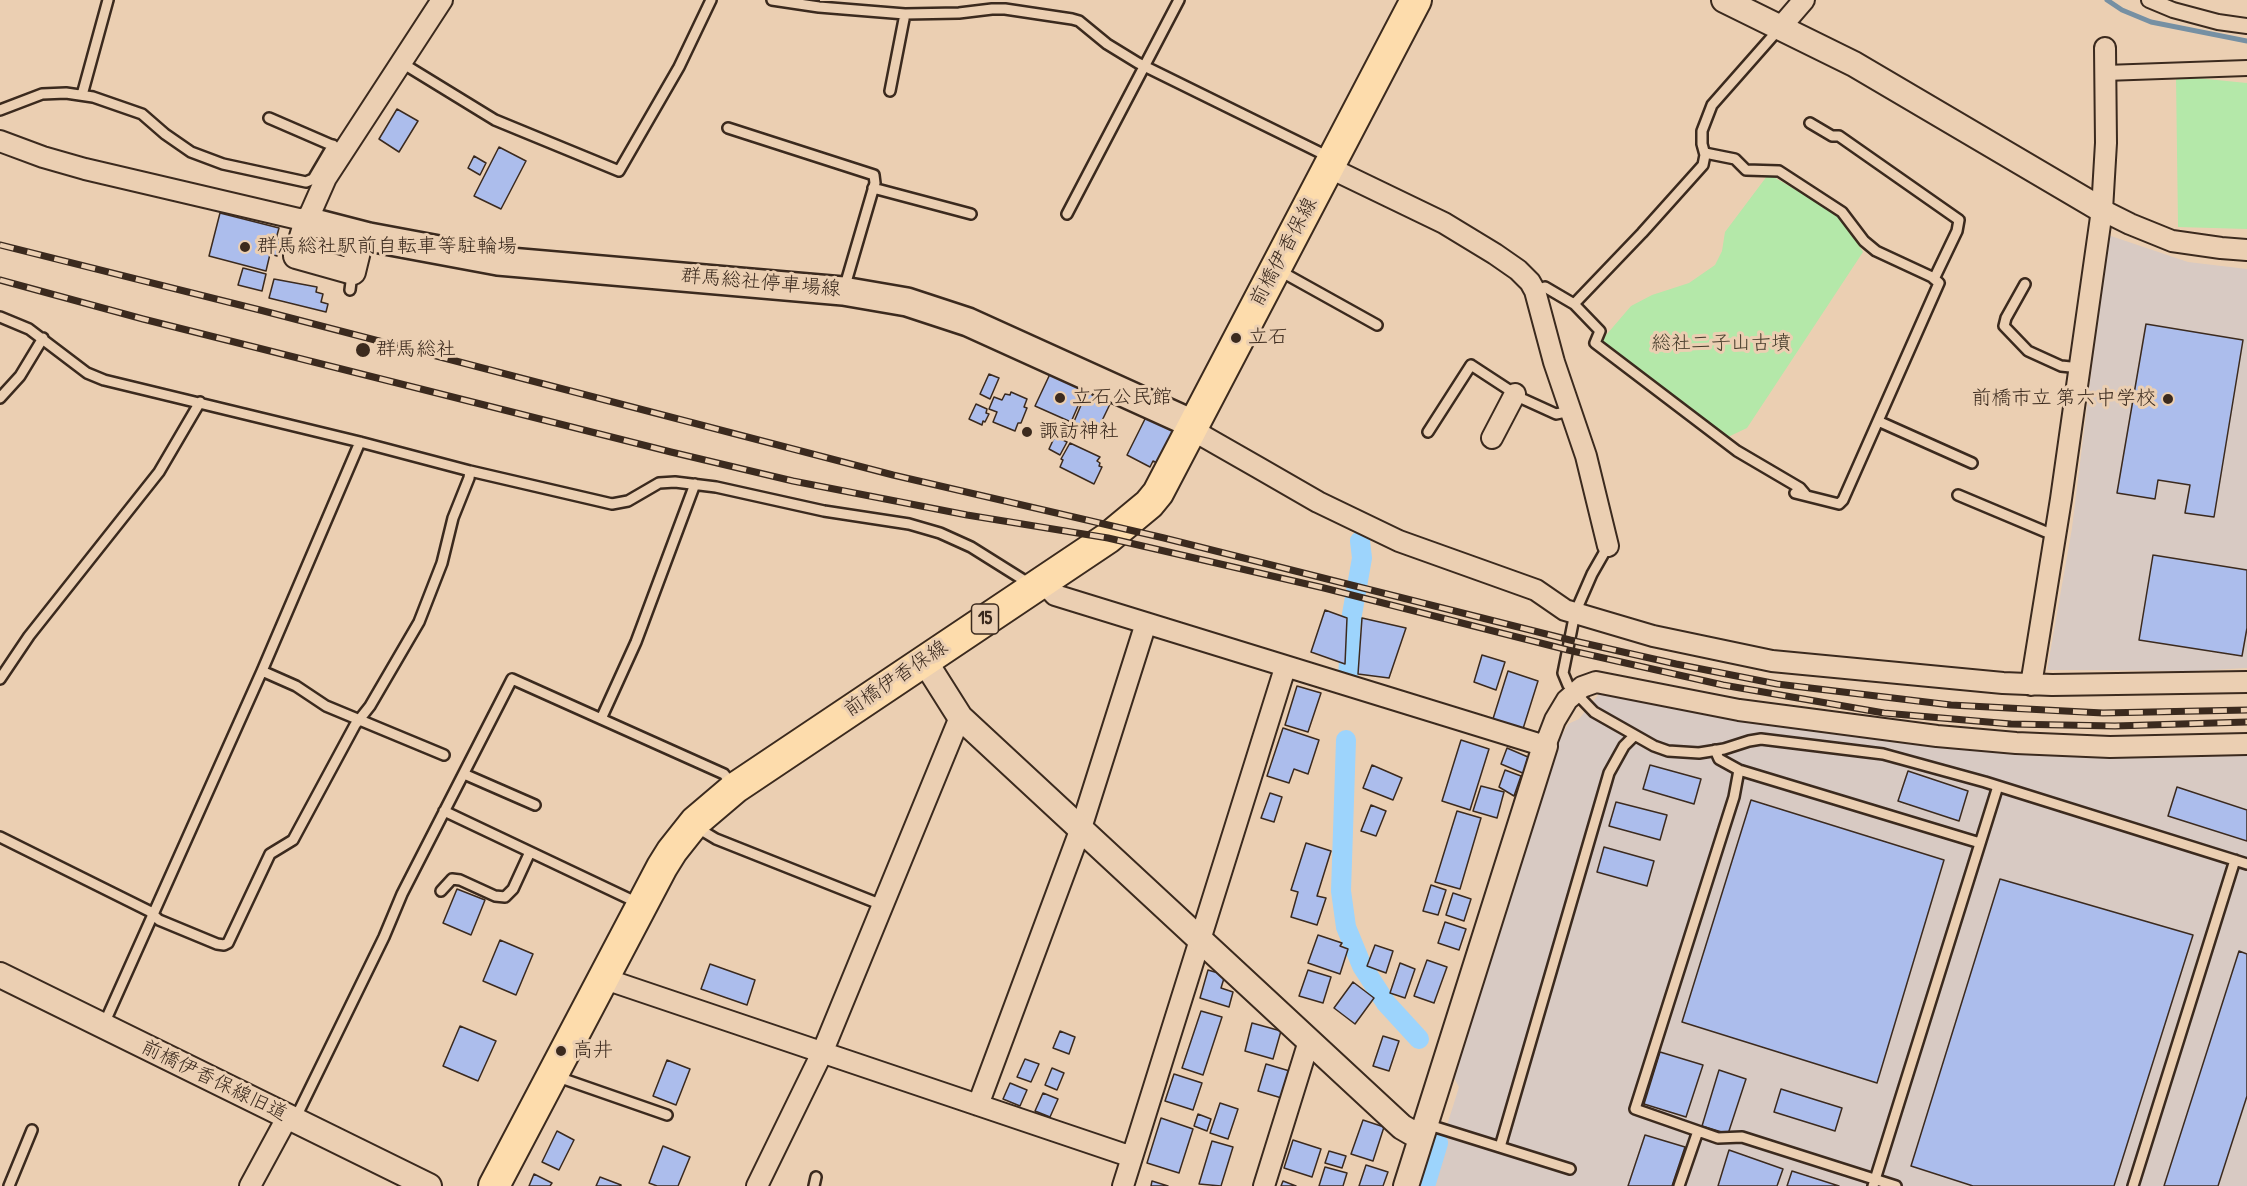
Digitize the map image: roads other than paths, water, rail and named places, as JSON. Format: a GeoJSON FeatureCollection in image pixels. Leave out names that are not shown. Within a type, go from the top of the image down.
{"type":"FeatureCollection","features":[{"type":"Feature","properties":{"kind":"main road","name":"前橋伊香保線"},"geometry":{"type":"LineString","coordinates":[[494,1186],[672,851],[695,822],[735,788],[1108,538],[1141,512],[1158,493],[1416,0]]}},
{"type":"Feature","properties":{"kind":"main road","name":"群馬総社停車場線"},"geometry":{"type":"LineString","coordinates":[[307,221],[362,235],[498,261],[843,291],[907,302],[960,319],[1016,342],[1193,424]]}},
{"type":"Feature","properties":{"kind":"street"},"geometry":{"type":"LineString","coordinates":[[362,235],[351,281],[296,256],[307,221],[339,148],[402,63],[442,0]]}},
{"type":"Feature","properties":{"kind":"street"},"geometry":{"type":"LineString","coordinates":[[1724,0],[1854,64],[2102,210],[2130,224],[2172,241],[2247,250]]}},
{"type":"Feature","properties":{"kind":"street"},"geometry":{"type":"LineString","coordinates":[[1779,29],[1804,0]]}},
{"type":"Feature","properties":{"kind":"street"},"geometry":{"type":"LineString","coordinates":[[2149,0],[2173,10],[2247,27]]}},
{"type":"Feature","properties":{"kind":"street"},"geometry":{"type":"LineString","coordinates":[[2031,686],[2102,210],[2106,143],[2105,48]]}},
{"type":"Feature","properties":{"kind":"street"},"geometry":{"type":"LineString","coordinates":[[2105,73],[2247,68]]}},
{"type":"Feature","properties":{"kind":"street"},"geometry":{"type":"LineString","coordinates":[[0,141],[85,169],[307,221]]}},
{"type":"Feature","properties":{"kind":"street"},"geometry":{"type":"LineString","coordinates":[[1331,163],[1444,224],[1518,270],[1530,282],[1535,291],[1554,362],[1588,466],[1608,546]]}},
{"type":"Feature","properties":{"kind":"street"},"geometry":{"type":"LineString","coordinates":[[1492,438],[1515,394]]}},
{"type":"Feature","properties":{"kind":"street"},"geometry":{"type":"LineString","coordinates":[[1193,424],[1203,436],[1318,502],[1366,526],[1399,541],[1536,590],[1559,607],[1653,636],[1772,661],[2031,686],[2247,682]]}},
{"type":"Feature","properties":{"kind":"street"},"geometry":{"type":"LineString","coordinates":[[1036,585],[1055,596],[1545,746]]}},
{"type":"Feature","properties":{"kind":"street"},"geometry":{"type":"LineString","coordinates":[[978,1105],[1081,828],[1146,624]]}},
{"type":"Feature","properties":{"kind":"street"},"geometry":{"type":"LineString","coordinates":[[924,660],[960,717],[1402,1127],[1424,1131]]}},
{"type":"Feature","properties":{"kind":"street"},"geometry":{"type":"LineString","coordinates":[[1123,1186],[1285,668]]}},
{"type":"Feature","properties":{"kind":"street"},"geometry":{"type":"LineString","coordinates":[[1406,1186],[1545,746],[1555,720],[1574,692],[1590,683],[1607,683],[1761,713],[1937,736],[2016,743],[2110,747],[2247,744]]}},
{"type":"Feature","properties":{"kind":"street"},"geometry":{"type":"LineString","coordinates":[[757,1186],[822,1053],[960,717]]}},
{"type":"Feature","properties":{"kind":"street","name":"前橋伊香保線旧道"},"geometry":{"type":"LineString","coordinates":[[0,975],[429,1186]]}},
{"type":"Feature","properties":{"kind":"street"},"geometry":{"type":"LineString","coordinates":[[605,979],[1132,1157]]}},
{"type":"Feature","properties":{"kind":"street"},"geometry":{"type":"LineString","coordinates":[[1264,1186],[1309,1041]]}},
{"type":"Feature","properties":{"kind":"street"},"geometry":{"type":"LineString","coordinates":[[250,1186],[288,1116]]}},
{"type":"Feature","properties":{"kind":"lane"},"geometry":{"type":"LineString","coordinates":[[81,95],[108,0]]}},
{"type":"Feature","properties":{"kind":"lane"},"geometry":{"type":"LineString","coordinates":[[402,63],[495,120],[619,171],[679,67],[711,0]]}},
{"type":"Feature","properties":{"kind":"lane"},"geometry":{"type":"LineString","coordinates":[[772,0],[819,7],[904,14],[959,13],[992,9],[1030,12],[1079,21],[1107,44],[1144,66],[1331,163]]}},
{"type":"Feature","properties":{"kind":"lane"},"geometry":{"type":"LineString","coordinates":[[1067,214],[1179,0]]}},
{"type":"Feature","properties":{"kind":"lane"},"geometry":{"type":"LineString","coordinates":[[890,91],[904,14]]}},
{"type":"Feature","properties":{"kind":"lane"},"geometry":{"type":"LineString","coordinates":[[1574,304],[1703,165],[1706,160],[1702,131],[1712,105],[1779,29]]}},
{"type":"Feature","properties":{"kind":"lane"},"geometry":{"type":"LineString","coordinates":[[0,110],[42,94],[81,95],[110,102],[142,114],[191,152],[223,164],[306,182],[313,180],[339,148],[269,118]]}},
{"type":"Feature","properties":{"kind":"lane"},"geometry":{"type":"LineString","coordinates":[[1810,123],[1832,136],[1839,136],[1959,220],[1957,231],[1934,279]]}},
{"type":"Feature","properties":{"kind":"lane"},"geometry":{"type":"LineString","coordinates":[[728,128],[869,173],[876,178],[843,291]]}},
{"type":"Feature","properties":{"kind":"lane"},"geometry":{"type":"LineString","coordinates":[[1705,153],[1735,159],[1746,170],[1779,171],[1842,212],[1864,241],[1876,251],[1939,283],[1843,500],[1839,504],[1795,492]]}},
{"type":"Feature","properties":{"kind":"lane"},"geometry":{"type":"LineString","coordinates":[[873,188],[971,214]]}},
{"type":"Feature","properties":{"kind":"lane"},"geometry":{"type":"LineString","coordinates":[[1275,269],[1377,325]]}},
{"type":"Feature","properties":{"kind":"lane"},"geometry":{"type":"LineString","coordinates":[[2025,284],[2004,326],[2028,351],[2061,366],[2080,369]]}},
{"type":"Feature","properties":{"kind":"lane"},"geometry":{"type":"LineString","coordinates":[[1535,291],[1545,287],[1574,304],[1600,331],[1594,343],[1737,451],[1800,488],[1806,495]]}},
{"type":"Feature","properties":{"kind":"lane"},"geometry":{"type":"LineString","coordinates":[[0,317],[29,329],[43,338],[87,373],[181,399],[612,504],[628,501],[659,483],[666,482],[716,487],[824,511],[887,519],[940,533],[984,554],[1022,579],[1036,585]]}},
{"type":"Feature","properties":{"kind":"lane"},"geometry":{"type":"LineString","coordinates":[[0,398],[20,376],[43,338]]}},
{"type":"Feature","properties":{"kind":"lane"},"geometry":{"type":"LineString","coordinates":[[1428,432],[1471,365],[1515,394],[1556,414],[1570,411]]}},
{"type":"Feature","properties":{"kind":"lane"},"geometry":{"type":"LineString","coordinates":[[0,679],[29,636],[159,472],[200,402]]}},
{"type":"Feature","properties":{"kind":"lane"},"geometry":{"type":"LineString","coordinates":[[1878,421],[1972,463]]}},
{"type":"Feature","properties":{"kind":"lane"},"geometry":{"type":"LineString","coordinates":[[103,1027],[262,671],[360,442]]}},
{"type":"Feature","properties":{"kind":"lane"},"geometry":{"type":"LineString","coordinates":[[0,837],[149,911],[159,920],[217,944],[228,943],[270,854],[293,840],[321,786],[419,622],[442,563],[453,518],[470,471]]}},
{"type":"Feature","properties":{"kind":"lane"},"geometry":{"type":"LineString","coordinates":[[601,719],[636,642],[695,484]]}},
{"type":"Feature","properties":{"kind":"lane"},"geometry":{"type":"LineString","coordinates":[[1958,495],[2055,535]]}},
{"type":"Feature","properties":{"kind":"lane"},"geometry":{"type":"LineString","coordinates":[[1608,546],[1584,590],[1575,613],[1563,669],[1565,679],[1574,692],[1594,712],[1634,736],[1668,751],[1682,753],[1715,750],[1761,739],[1883,754],[1998,786],[2247,864]]}},
{"type":"Feature","properties":{"kind":"lane"},"geometry":{"type":"LineString","coordinates":[[262,671],[296,686],[326,705],[444,755]]}},
{"type":"Feature","properties":{"kind":"lane"},"geometry":{"type":"LineString","coordinates":[[288,1116],[299,1111],[384,937],[399,901],[512,679],[724,774],[735,788]]}},
{"type":"Feature","properties":{"kind":"lane"},"geometry":{"type":"LineString","coordinates":[[1500,1147],[1610,773],[1624,747],[1634,736]]}},
{"type":"Feature","properties":{"kind":"lane"},"geometry":{"type":"LineString","coordinates":[[1715,750],[1719,759],[1739,770],[1980,843]]}},
{"type":"Feature","properties":{"kind":"lane"},"geometry":{"type":"LineString","coordinates":[[1739,770],[1730,808],[1635,1109],[1718,1138],[1742,1137],[1874,1183],[1896,1186]]}},
{"type":"Feature","properties":{"kind":"lane"},"geometry":{"type":"LineString","coordinates":[[464,774],[535,805]]}},
{"type":"Feature","properties":{"kind":"lane"},"geometry":{"type":"LineString","coordinates":[[1874,1183],[1998,786]]}},
{"type":"Feature","properties":{"kind":"lane"},"geometry":{"type":"LineString","coordinates":[[444,811],[643,905]]}},
{"type":"Feature","properties":{"kind":"lane"},"geometry":{"type":"LineString","coordinates":[[695,822],[716,839],[882,905]]}},
{"type":"Feature","properties":{"kind":"lane"},"geometry":{"type":"LineString","coordinates":[[441,891],[452,879],[460,880],[495,896],[506,897],[513,889],[530,852]]}},
{"type":"Feature","properties":{"kind":"lane"},"geometry":{"type":"LineString","coordinates":[[2133,1186],[2235,860]]}},
{"type":"Feature","properties":{"kind":"lane"},"geometry":{"type":"LineString","coordinates":[[553,1075],[569,1083],[667,1115]]}},
{"type":"Feature","properties":{"kind":"lane"},"geometry":{"type":"LineString","coordinates":[[9,1186],[32,1130]]}},
{"type":"Feature","properties":{"kind":"lane"},"geometry":{"type":"LineString","coordinates":[[1424,1131],[1500,1147],[1570,1169]]}},
{"type":"Feature","properties":{"kind":"lane"},"geometry":{"type":"LineString","coordinates":[[1679,1186],[1698,1131]]}},
{"type":"Feature","properties":{"kind":"waterway"},"geometry":{"type":"LineString","coordinates":[[2107,0],[2122,10],[2151,22],[2247,41]]}},
{"type":"Feature","properties":{"kind":"waterway"},"geometry":{"type":"LineString","coordinates":[[1348,681],[1351,620],[1362,558],[1360,541]]}},
{"type":"Feature","properties":{"kind":"waterway"},"geometry":{"type":"LineString","coordinates":[[1346,740],[1341,891],[1346,927],[1362,966],[1386,1003],[1419,1039]]}},
{"type":"Feature","properties":{"kind":"waterway"},"geometry":{"type":"LineString","coordinates":[[1425,1186],[1438,1143]]}},
{"type":"Feature","properties":{"kind":"railway"},"geometry":{"type":"LineString","coordinates":[[0,245],[260,310],[893,475],[1164,538],[1570,640],[1676,664],[1777,684],[1951,705],[2103,713],[2247,710]]}},
{"type":"Feature","properties":{"kind":"railway"},"geometry":{"type":"LineString","coordinates":[[0,280],[143,319],[793,481],[967,515],[1108,538],[1324,588],[1568,650],[1723,685],[1884,713],[2011,724],[2115,726],[2247,722]]}},
{"type":"Feature","properties":{"kind":"place","name":"群馬総社駅前自転車等駐輪場"},"geometry":{"type":"Point","coordinates":[245,247]}},
{"type":"Feature","properties":{"kind":"place","name":"立石"},"geometry":{"type":"Point","coordinates":[1236,338]}},
{"type":"Feature","properties":{"kind":"place","name":"群馬総社"},"geometry":{"type":"Point","coordinates":[363,350]}},
{"type":"Feature","properties":{"kind":"place","name":"立石公民館"},"geometry":{"type":"Point","coordinates":[1060,398]}},
{"type":"Feature","properties":{"kind":"place","name":"前橋市立 第六中学校"},"geometry":{"type":"Point","coordinates":[2168,399]}},
{"type":"Feature","properties":{"kind":"place","name":"諏訪神社"},"geometry":{"type":"Point","coordinates":[1027,432]}},
{"type":"Feature","properties":{"kind":"place","name":"高井"},"geometry":{"type":"Point","coordinates":[561,1051]}},
{"type":"Feature","properties":{"kind":"park label","name":"総社二子山古墳"},"geometry":{"type":"Point","coordinates":[1721,344]}}]}
